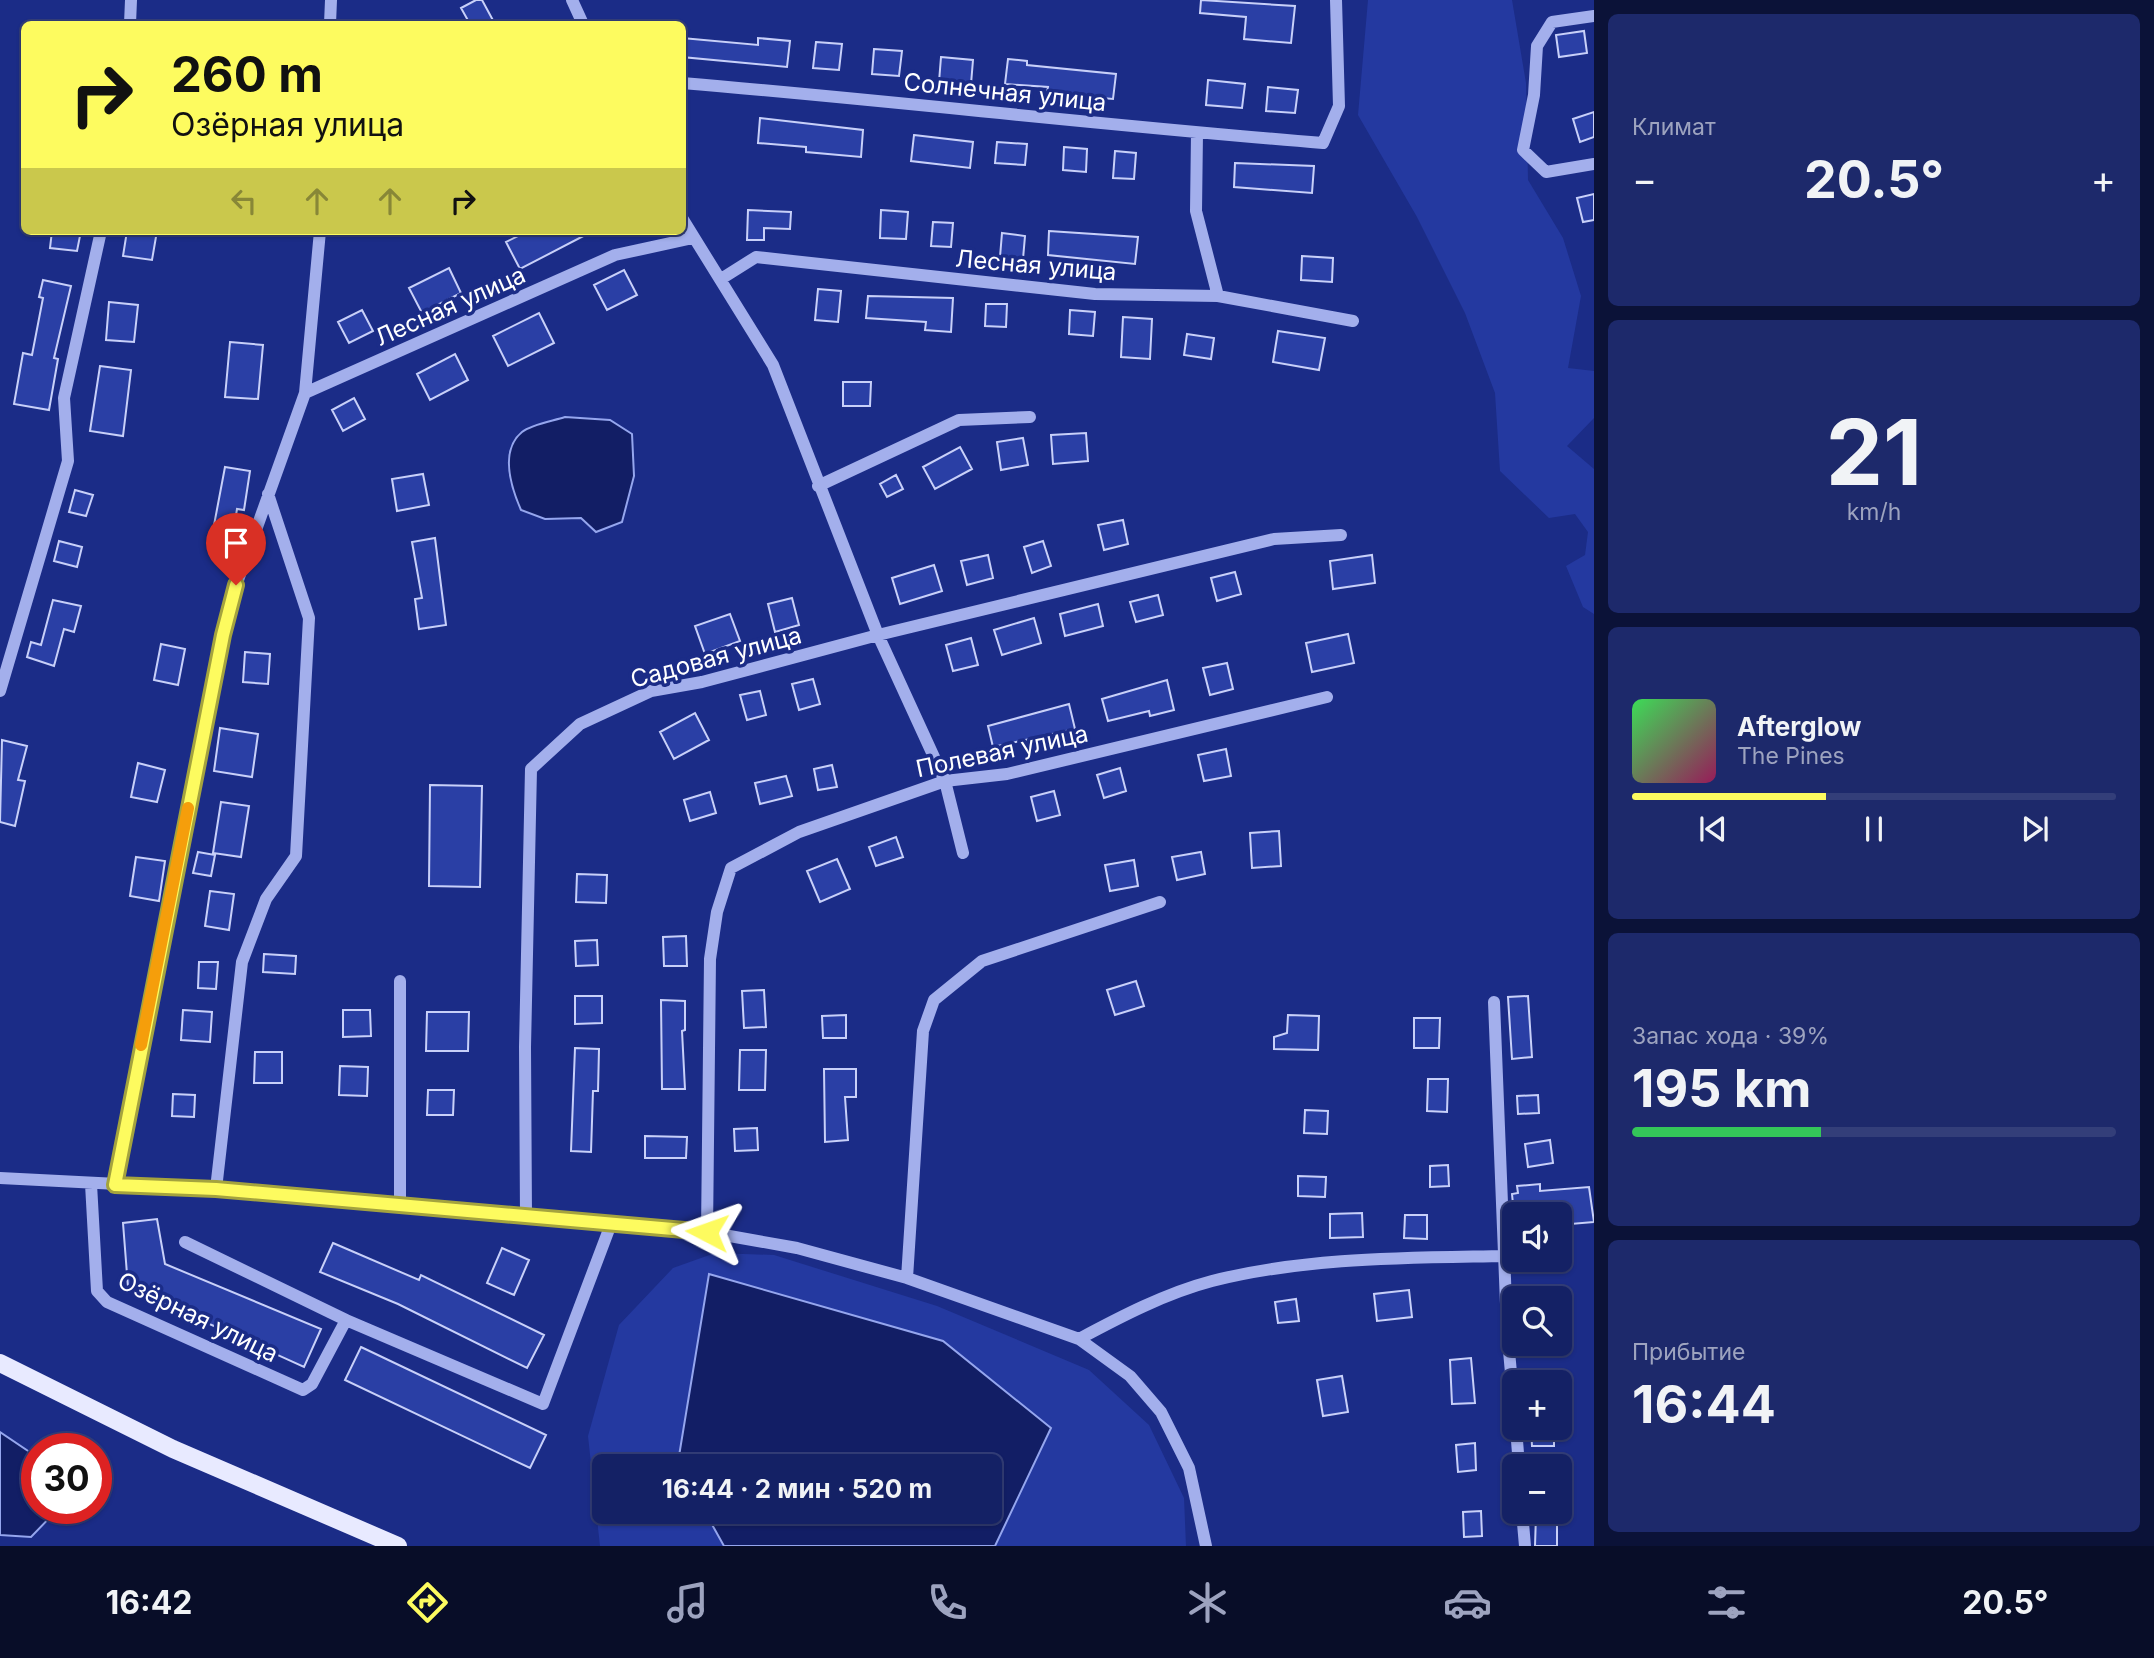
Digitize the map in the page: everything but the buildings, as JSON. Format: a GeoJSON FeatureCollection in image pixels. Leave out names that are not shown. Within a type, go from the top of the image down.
{"type":"FeatureCollection","features":[{"type":"Feature","properties":{"kind":"main road"},"geometry":{"type":"LineString","coordinates":[[0,1363],[173,1449],[398,1546]]}},
{"type":"Feature","properties":{"kind":"street"},"geometry":{"type":"LineString","coordinates":[[130,21],[131,0]]}},
{"type":"Feature","properties":{"kind":"street"},"geometry":{"type":"LineString","coordinates":[[330,21],[331,0]]}},
{"type":"Feature","properties":{"kind":"street"},"geometry":{"type":"LineString","coordinates":[[572,0],[582,21]]}},
{"type":"Feature","properties":{"kind":"street","name":"Солнечная улица"},"geometry":{"type":"LineString","coordinates":[[686,83],[910,102],[1197,133],[1323,143],[1339,106],[1336,0]]}},
{"type":"Feature","properties":{"kind":"street"},"geometry":{"type":"LineString","coordinates":[[1594,16],[1552,22],[1537,46],[1534,95],[1522,150],[1546,172],[1594,164]]}},
{"type":"Feature","properties":{"kind":"street"},"geometry":{"type":"LineString","coordinates":[[1197,133],[1196,211],[1218,296]]}},
{"type":"Feature","properties":{"kind":"street"},"geometry":{"type":"LineString","coordinates":[[686,225],[773,365],[878,635],[945,781],[963,853]]}},
{"type":"Feature","properties":{"kind":"street"},"geometry":{"type":"LineString","coordinates":[[0,691],[68,461],[64,398],[100,235]]}},
{"type":"Feature","properties":{"kind":"street"},"geometry":{"type":"LineString","coordinates":[[115,1185],[228,608],[305,393],[320,235]]}},
{"type":"Feature","properties":{"kind":"street","name":"Лесная улица"},"geometry":{"type":"LineString","coordinates":[[305,393],[615,256],[693,238]]}},
{"type":"Feature","properties":{"kind":"street","name":"Лесная улица"},"geometry":{"type":"LineString","coordinates":[[721,279],[756,257],[1095,294],[1218,296],[1353,321]]}},
{"type":"Feature","properties":{"kind":"street"},"geometry":{"type":"LineString","coordinates":[[818,486],[959,420],[1030,417]]}},
{"type":"Feature","properties":{"kind":"street"},"geometry":{"type":"LineString","coordinates":[[216,1189],[242,962],[266,899],[296,856],[309,618],[268,494]]}},
{"type":"Feature","properties":{"kind":"street","name":"Садовая улица"},"geometry":{"type":"LineString","coordinates":[[526,1217],[525,1047],[531,769],[580,724],[651,691],[702,682],[878,635],[1274,539],[1342,535]]}},
{"type":"Feature","properties":{"kind":"street","name":"Полевая улица"},"geometry":{"type":"LineString","coordinates":[[707,1232],[710,959],[717,912],[731,868],[799,832],[945,781],[1007,774],[1327,697]]}},
{"type":"Feature","properties":{"kind":"street"},"geometry":{"type":"LineString","coordinates":[[906,1278],[917,1152],[923,1031],[934,1000],[982,961],[1160,902]]}},
{"type":"Feature","properties":{"kind":"street"},"geometry":{"type":"LineString","coordinates":[[400,981],[400,1206]]}},
{"type":"Feature","properties":{"kind":"street"},"geometry":{"type":"LineString","coordinates":[[1494,1002],[1503,1202]]}},
{"type":"Feature","properties":{"kind":"street"},"geometry":{"type":"LineString","coordinates":[[0,1178],[216,1189],[707,1232],[797,1248],[906,1278],[1079,1339],[1130,1376],[1161,1412],[1189,1468],[1206,1546]]}},
{"type":"Feature","properties":{"kind":"street","name":"Озёрная улица"},"geometry":{"type":"LineString","coordinates":[[91,1184],[97,1291],[107,1302],[303,1390],[312,1384],[346,1320]]}},
{"type":"Feature","properties":{"kind":"street"},"geometry":{"type":"LineString","coordinates":[[185,1242],[346,1320],[543,1404],[611,1224]]}},
{"type":"Feature","properties":{"kind":"street"},"geometry":{"type":"LineString","coordinates":[[1079,1339],[1118,1318],[1211,1282],[1339,1260],[1502,1256]]}},
{"type":"Feature","properties":{"kind":"street"},"geometry":{"type":"LineString","coordinates":[[1506,1272],[1512,1370]]}},
{"type":"Feature","properties":{"kind":"street"},"geometry":{"type":"LineString","coordinates":[[1523,1524],[1525,1546]]}},
{"type":"Feature","properties":{"kind":"shaded area"},"geometry":{"type":"Polygon","coordinates":[[[1368,0],[1512,0],[1526,83],[1528,180],[1563,238],[1581,296],[1568,368],[1594,371],[1594,418],[1567,446],[1594,469],[1594,614],[1583,607],[1566,566],[1585,555],[1588,532],[1575,514],[1549,518],[1500,471],[1495,393],[1465,313],[1417,217],[1358,115],[1368,0]]]}},
{"type":"Feature","properties":{"kind":"shaded area"},"geometry":{"type":"Polygon","coordinates":[[[565,417],[610,420],[632,434],[634,476],[622,522],[596,532],[581,518],[545,519],[521,510],[509,470],[511,449],[515,440],[531,427],[565,417]]]}},
{"type":"Feature","properties":{"kind":"shaded area"},"geometry":{"type":"Polygon","coordinates":[[[715,1253],[774,1255],[937,1306],[1089,1370],[1149,1425],[1184,1498],[1186,1546],[995,1546],[1050,1428],[710,1275],[679,1454],[592,1454],[592,1473],[588,1436],[619,1325],[673,1268],[715,1253]]]}},
{"type":"Feature","properties":{"kind":"shaded area"},"geometry":{"type":"Polygon","coordinates":[[[709,1274],[943,1341],[1051,1428],[995,1546],[724,1546],[712,1524],[1002,1524],[1002,1454],[679,1454],[709,1274]]]}},
{"type":"Feature","properties":{"kind":"shaded area"},"geometry":{"type":"Polygon","coordinates":[[[0,1432],[21,1446],[21,1524],[44,1524],[31,1537],[0,1535],[0,1432]]]}},
{"type":"Feature","properties":{"kind":"shaded area"},"geometry":{"type":"Polygon","coordinates":[[[598,1524],[712,1524],[724,1546],[600,1546],[598,1524]]]}},
{"type":"Feature","properties":{"kind":"slow traffic"},"geometry":{"type":"LineString","coordinates":[[141,1045],[188,808]]}},
{"type":"Feature","properties":{"kind":"route"},"geometry":{"type":"LineString","coordinates":[[236,585],[228,608],[115,1185],[216,1189],[707,1232]]}}]}
